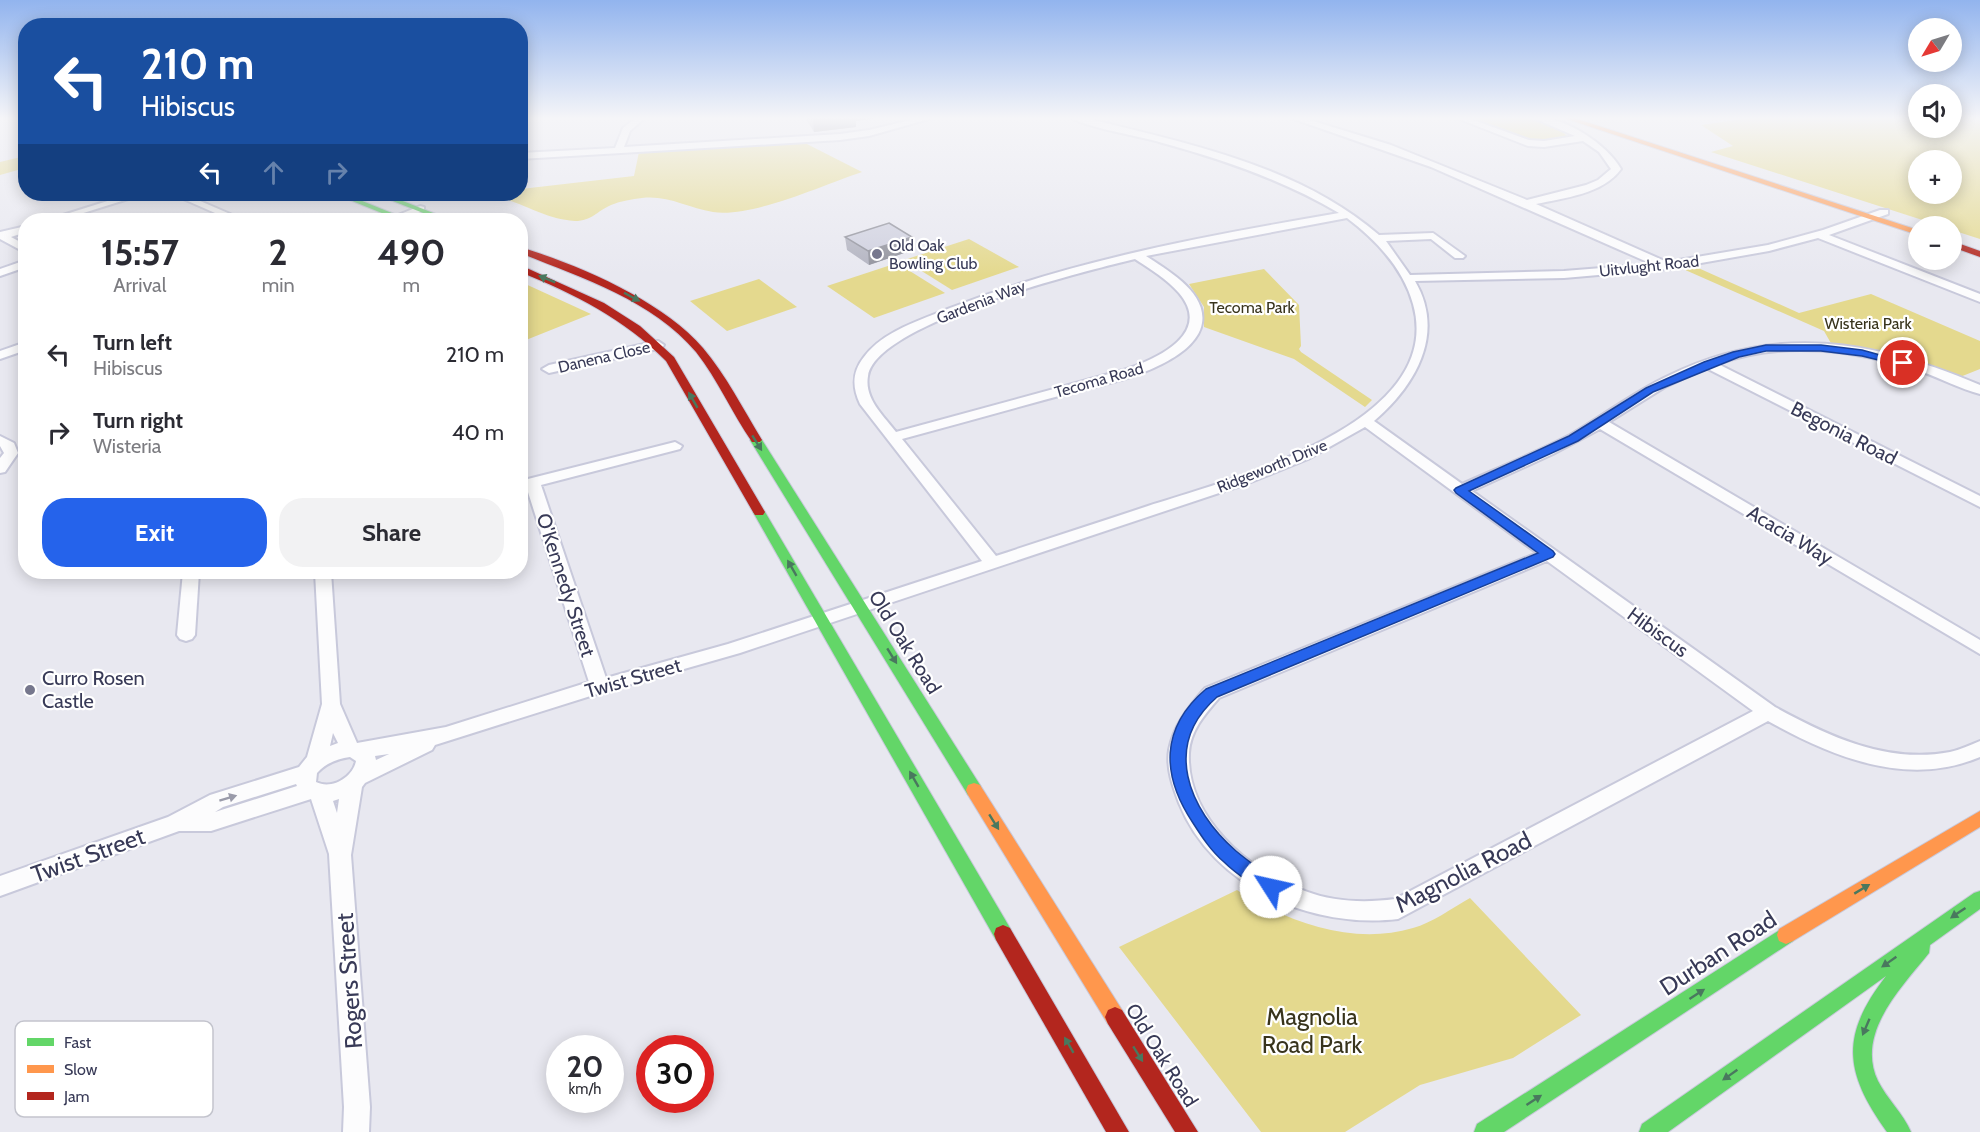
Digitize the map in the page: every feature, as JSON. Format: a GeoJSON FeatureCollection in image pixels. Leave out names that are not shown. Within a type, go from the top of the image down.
{"type":"FeatureCollection","features":[{"type":"Feature","properties":{"kind":"main road"},"geometry":{"type":"LineString","coordinates":[[1726,170],[1908,230]]}},
{"type":"Feature","properties":{"kind":"main road"},"geometry":{"type":"LineString","coordinates":[[1752,170],[1908,220]]}},
{"type":"Feature","properties":{"kind":"main road"},"geometry":{"type":"LineString","coordinates":[[355,201],[382,213]]}},
{"type":"Feature","properties":{"kind":"main road"},"geometry":{"type":"LineString","coordinates":[[398,201],[429,213]]}},
{"type":"Feature","properties":{"kind":"main road"},"geometry":{"type":"LineString","coordinates":[[1962,238],[1980,244]]}},
{"type":"Feature","properties":{"kind":"main road"},"geometry":{"type":"LineString","coordinates":[[1962,248],[1980,254]]}},
{"type":"Feature","properties":{"kind":"main road","name":"Old Oak Road"},"geometry":{"type":"LineString","coordinates":[[528,253],[626,294],[646,305],[663,316],[699,349],[1186,1132]]}},
{"type":"Feature","properties":{"kind":"main road"},"geometry":{"type":"LineString","coordinates":[[528,271],[589,296],[620,314],[658,345],[679,375],[1118,1132]]}},
{"type":"Feature","properties":{"kind":"main road","name":"Durban Road"},"geometry":{"type":"LineString","coordinates":[[1485,1132],[1796,929],[1980,818]]}},
{"type":"Feature","properties":{"kind":"main road"},"geometry":{"type":"LineString","coordinates":[[1650,1132],[1980,898]]}},
{"type":"Feature","properties":{"kind":"main road"},"geometry":{"type":"LineString","coordinates":[[1900,1132],[1868,1085],[1862,1068],[1861,1040],[1870,1016],[1936,928]]}},
{"type":"Feature","properties":{"kind":"street","name":"Ridgeworth Drive"},"geometry":{"type":"LineString","coordinates":[[860,607],[1266,471],[1323,447],[1365,422],[1378,411],[1398,387],[1419,352],[1422,317],[1408,278],[1397,259],[1379,238],[1348,215],[1301,188],[1258,170]]}},
{"type":"Feature","properties":{"kind":"street"},"geometry":{"type":"LineString","coordinates":[[1446,170],[1666,266]]}},
{"type":"Feature","properties":{"kind":"street"},"geometry":{"type":"LineString","coordinates":[[1525,204],[1602,183],[1614,175],[1616,170]]}},
{"type":"Feature","properties":{"kind":"street"},"geometry":{"type":"LineString","coordinates":[[76,213],[116,201]]}},
{"type":"Feature","properties":{"kind":"street"},"geometry":{"type":"LineString","coordinates":[[193,201],[222,213]]}},
{"type":"Feature","properties":{"kind":"street"},"geometry":{"type":"LineString","coordinates":[[418,213],[424,211]]}},
{"type":"Feature","properties":{"kind":"street","name":"Uitvlught Road"},"geometry":{"type":"LineString","coordinates":[[1408,278],[1501,278],[1666,266],[1751,251],[1819,235],[1884,212]]}},
{"type":"Feature","properties":{"kind":"street","name":"Gardenia Way"},"geometry":{"type":"LineString","coordinates":[[993,563],[867,404],[860,387],[863,369],[881,348],[919,326],[987,297],[1087,265],[1348,215]]}},
{"type":"Feature","properties":{"kind":"street"},"geometry":{"type":"LineString","coordinates":[[1,236],[18,231]]}},
{"type":"Feature","properties":{"kind":"street"},"geometry":{"type":"LineString","coordinates":[[1819,235],[1980,298]]}},
{"type":"Feature","properties":{"kind":"street"},"geometry":{"type":"LineString","coordinates":[[1,236],[18,246]]}},
{"type":"Feature","properties":{"kind":"street"},"geometry":{"type":"LineString","coordinates":[[1379,238],[1433,236],[1459,256]]}},
{"type":"Feature","properties":{"kind":"street","name":"Tecoma Road"},"geometry":{"type":"LineString","coordinates":[[893,437],[1132,372],[1160,362],[1179,349],[1192,334],[1196,318],[1192,302],[1181,288],[1135,254]]}},
{"type":"Feature","properties":{"kind":"street"},"geometry":{"type":"LineString","coordinates":[[0,273],[18,266]]}},
{"type":"Feature","properties":{"kind":"street","name":"Danena Close"},"geometry":{"type":"LineString","coordinates":[[549,369],[658,345]]}},
{"type":"Feature","properties":{"kind":"street"},"geometry":{"type":"LineString","coordinates":[[1460,490],[1573,438],[1650,390],[1707,364],[1766,348],[1821,348],[1862,353],[1903,363],[1980,390]]}},
{"type":"Feature","properties":{"kind":"street"},"geometry":{"type":"LineString","coordinates":[[0,355],[18,349]]}},
{"type":"Feature","properties":{"kind":"street","name":"Begonia Road"},"geometry":{"type":"LineString","coordinates":[[1707,364],[1980,502]]}},
{"type":"Feature","properties":{"kind":"street","name":"Hibiscus"},"geometry":{"type":"LineString","coordinates":[[1365,422],[1768,712],[1823,739],[1890,760],[1934,764],[1968,757],[1980,749]]}},
{"type":"Feature","properties":{"kind":"street","name":"Acacia Way"},"geometry":{"type":"LineString","coordinates":[[1600,423],[1980,648]]}},
{"type":"Feature","properties":{"kind":"street"},"geometry":{"type":"LineString","coordinates":[[0,440],[9,446],[10,453],[0,468]]}},
{"type":"Feature","properties":{"kind":"street"},"geometry":{"type":"LineString","coordinates":[[528,485],[675,446]]}},
{"type":"Feature","properties":{"kind":"street","name":"O'Kennedy Street"},"geometry":{"type":"LineString","coordinates":[[528,488],[599,686]]}},
{"type":"Feature","properties":{"kind":"street","name":"Magnolia Road"},"geometry":{"type":"LineString","coordinates":[[1549,554],[1212,693],[1199,704],[1181,732],[1177,766],[1189,803],[1214,840],[1249,873],[1295,898],[1321,907],[1347,911],[1373,912],[1398,909],[1768,712]]}},
{"type":"Feature","properties":{"kind":"street"},"geometry":{"type":"LineString","coordinates":[[186,635],[190,579]]}},
{"type":"Feature","properties":{"kind":"street"},"geometry":{"type":"LineString","coordinates":[[313,780],[331,704],[323,579]]}},
{"type":"Feature","properties":{"kind":"street","name":"Twist Street"},"geometry":{"type":"LineString","coordinates":[[0,886],[175,824],[211,822],[313,780],[332,752],[444,735],[599,686],[706,657],[860,607]]}},
{"type":"Feature","properties":{"kind":"street"},"geometry":{"type":"LineString","coordinates":[[331,704],[354,750]]}},
{"type":"Feature","properties":{"kind":"street","name":"Twist Street"},"geometry":{"type":"LineString","coordinates":[[313,780],[336,792],[444,735]]}},
{"type":"Feature","properties":{"kind":"street","name":"Rogers Street"},"geometry":{"type":"LineString","coordinates":[[354,750],[366,758],[366,764],[356,780],[340,855],[356,1119],[365,1132]]}},
{"type":"Feature","properties":{"kind":"street","name":"Rogers Street"},"geometry":{"type":"LineString","coordinates":[[313,780],[340,855]]}},
{"type":"Feature","properties":{"kind":"green space"},"geometry":{"type":"Polygon","coordinates":[[[0,170],[18,170],[18,170],[0,175],[0,170]]]}},
{"type":"Feature","properties":{"kind":"green space"},"geometry":{"type":"Polygon","coordinates":[[[635,170],[858,170],[862,172],[767,205],[729,213],[713,212],[661,198],[642,198],[626,200],[606,207],[590,218],[575,221],[555,218],[511,201],[528,201],[528,188],[634,176],[635,170]]]}},
{"type":"Feature","properties":{"kind":"green space"},"geometry":{"type":"Polygon","coordinates":[[[1766,170],[1908,170],[1908,204],[1962,204],[1962,170],[1980,170],[1980,239],[1962,233],[1962,216],[1910,216],[1766,170]]]}},
{"type":"Feature","properties":{"kind":"green space"},"geometry":{"type":"Polygon","coordinates":[[[969,239],[1019,267],[952,290],[904,260],[969,239]]]}},
{"type":"Feature","properties":{"kind":"green space"},"geometry":{"type":"Polygon","coordinates":[[[897,263],[945,293],[874,318],[827,286],[897,263]]]}},
{"type":"Feature","properties":{"kind":"green space","name":"Wisteria Park"},"geometry":{"type":"Polygon","coordinates":[[[1696,267],[1799,313],[1871,294],[1980,341],[1980,369],[1960,377],[1832,345],[1824,331],[1683,269],[1696,267]]]}},
{"type":"Feature","properties":{"kind":"green space","name":"Tecoma Park"},"geometry":{"type":"Polygon","coordinates":[[[1264,269],[1299,305],[1301,346],[1299,349],[1301,352],[1372,400],[1365,407],[1294,359],[1204,327],[1204,307],[1189,284],[1264,269]]]}},
{"type":"Feature","properties":{"kind":"green space"},"geometry":{"type":"Polygon","coordinates":[[[759,279],[797,307],[727,331],[690,301],[759,279]]]}},
{"type":"Feature","properties":{"kind":"green space"},"geometry":{"type":"Polygon","coordinates":[[[528,285],[591,314],[528,339],[528,285]]]}},
{"type":"Feature","properties":{"kind":"green space","name":"Magnolia Road Park"},"geometry":{"type":"Polygon","coordinates":[[[1237,890],[1299,921],[1321,928],[1367,934],[1390,933],[1420,926],[1470,898],[1581,1015],[1513,1058],[1420,1085],[1345,1132],[1261,1132],[1119,947],[1237,890]]]}},
{"type":"Feature","properties":{"kind":"building"},"geometry":{"type":"Polygon","coordinates":[[[889,223],[912,237],[868,251],[845,237],[889,223]]]}},
{"type":"Feature","properties":{"kind":"traffic: fast"},"geometry":{"type":"LineString","coordinates":[[357,201],[387,213]]}},
{"type":"Feature","properties":{"kind":"traffic: fast"},"geometry":{"type":"LineString","coordinates":[[397,201],[429,213]]}},
{"type":"Feature","properties":{"kind":"traffic: fast"},"geometry":{"type":"LineString","coordinates":[[756,440],[974,790]]}},
{"type":"Feature","properties":{"kind":"traffic: fast"},"geometry":{"type":"LineString","coordinates":[[759,512],[1003,934]]}},
{"type":"Feature","properties":{"kind":"traffic: fast"},"geometry":{"type":"LineString","coordinates":[[1650,1132],[1980,899]]}},
{"type":"Feature","properties":{"kind":"traffic: fast"},"geometry":{"type":"LineString","coordinates":[[1485,1132],[1786,935]]}},
{"type":"Feature","properties":{"kind":"traffic: fast"},"geometry":{"type":"LineString","coordinates":[[1900,1132],[1881,1106],[1866,1077],[1862,1059],[1863,1041],[1868,1023],[1887,991],[1922,947]]}},
{"type":"Feature","properties":{"kind":"traffic: slow"},"geometry":{"type":"LineString","coordinates":[[1726,170],[1908,230]]}},
{"type":"Feature","properties":{"kind":"traffic: slow"},"geometry":{"type":"LineString","coordinates":[[974,790],[1115,1017]]}},
{"type":"Feature","properties":{"kind":"traffic: slow"},"geometry":{"type":"LineString","coordinates":[[1786,935],[1980,818]]}},
{"type":"Feature","properties":{"kind":"traffic: jam"},"geometry":{"type":"LineString","coordinates":[[1962,248],[1980,254]]}},
{"type":"Feature","properties":{"kind":"traffic: jam"},"geometry":{"type":"LineString","coordinates":[[528,253],[616,290],[663,317],[683,333],[715,371],[756,440]]}},
{"type":"Feature","properties":{"kind":"traffic: jam"},"geometry":{"type":"LineString","coordinates":[[528,271],[561,285],[619,316],[654,343],[670,359],[759,512]]}},
{"type":"Feature","properties":{"kind":"traffic: jam"},"geometry":{"type":"LineString","coordinates":[[1003,934],[1118,1132]]}},
{"type":"Feature","properties":{"kind":"traffic: jam"},"geometry":{"type":"LineString","coordinates":[[1115,1017],[1187,1132]]}},
{"type":"Feature","properties":{"kind":"place","name":"Old Oak Bowling Club"},"geometry":{"type":"Point","coordinates":[877,254]}},
{"type":"Feature","properties":{"kind":"place","name":"Curro Rosen Castle"},"geometry":{"type":"Point","coordinates":[30,690]}},
{"type":"Feature","properties":{"kind":"route"},"geometry":{"type":"LineString","coordinates":[[1271,887],[1249,873],[1214,840],[1189,803],[1182,785],[1177,766],[1177,749],[1181,732],[1199,704],[1212,693],[1549,554],[1460,490],[1573,438],[1650,390],[1707,364],[1750,350],[1766,348],[1802,347],[1842,350],[1903,363]]}}]}
